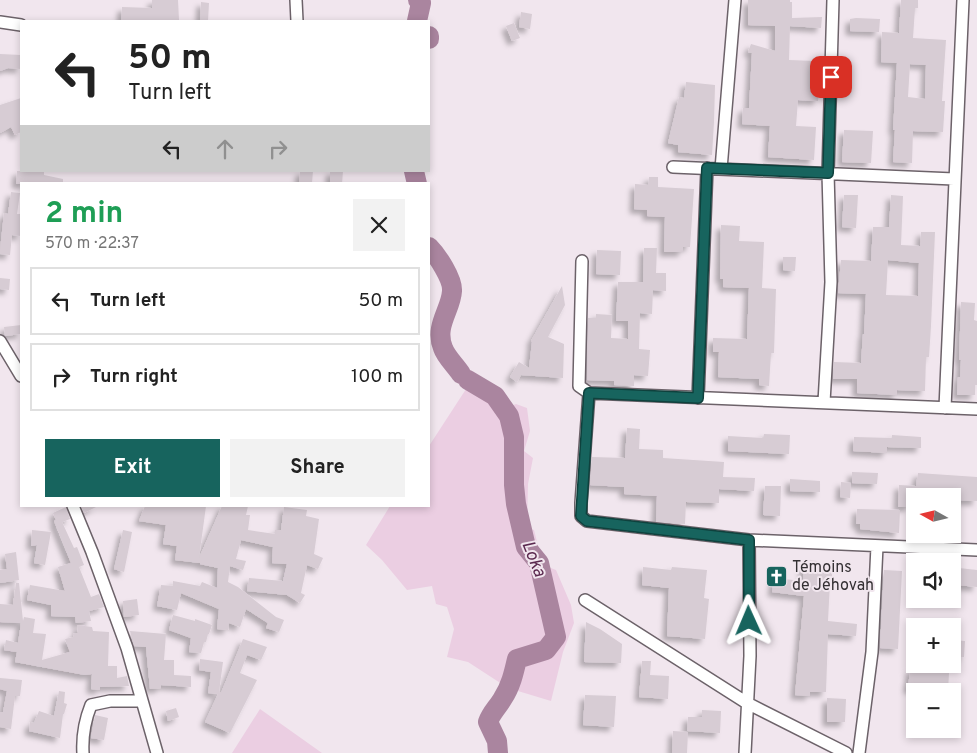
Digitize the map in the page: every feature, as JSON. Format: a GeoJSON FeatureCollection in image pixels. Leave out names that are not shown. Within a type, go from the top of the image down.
{"type":"FeatureCollection","features":[{"type":"Feature","properties":{"kind":"street"},"geometry":{"type":"LineString","coordinates":[[296,0],[297,20]]}},
{"type":"Feature","properties":{"kind":"street"},"geometry":{"type":"LineString","coordinates":[[722,169],[735,0]]}},
{"type":"Feature","properties":{"kind":"street"},"geometry":{"type":"LineString","coordinates":[[824,402],[831,282],[828,173],[832,0]]}},
{"type":"Feature","properties":{"kind":"street"},"geometry":{"type":"LineString","coordinates":[[945,408],[963,0]]}},
{"type":"Feature","properties":{"kind":"street"},"geometry":{"type":"LineString","coordinates":[[0,22],[20,24]]}},
{"type":"Feature","properties":{"kind":"street"},"geometry":{"type":"LineString","coordinates":[[673,167],[954,179]]}},
{"type":"Feature","properties":{"kind":"street"},"geometry":{"type":"LineString","coordinates":[[698,398],[707,168]]}},
{"type":"Feature","properties":{"kind":"street"},"geometry":{"type":"LineString","coordinates":[[582,261],[579,386],[589,393],[977,409]]}},
{"type":"Feature","properties":{"kind":"street"},"geometry":{"type":"LineString","coordinates":[[0,340],[20,374]]}},
{"type":"Feature","properties":{"kind":"street"},"geometry":{"type":"LineString","coordinates":[[589,393],[581,516],[587,521],[749,540],[977,550]]}},
{"type":"Feature","properties":{"kind":"street"},"geometry":{"type":"LineString","coordinates":[[73,507],[127,648],[157,753]]}},
{"type":"Feature","properties":{"kind":"street"},"geometry":{"type":"LineString","coordinates":[[746,753],[750,656],[749,540]]}},
{"type":"Feature","properties":{"kind":"street"},"geometry":{"type":"LineString","coordinates":[[859,753],[872,652],[876,546]]}},
{"type":"Feature","properties":{"kind":"street"},"geometry":{"type":"LineString","coordinates":[[585,600],[747,703],[846,753]]}},
{"type":"Feature","properties":{"kind":"street"},"geometry":{"type":"LineString","coordinates":[[83,753],[82,742],[85,724],[92,705],[110,701],[142,701]]}},
{"type":"Feature","properties":{"kind":"shaded area"},"geometry":{"type":"Polygon","coordinates":[[[468,386],[503,409],[516,404],[527,408],[530,431],[524,451],[533,458],[528,484],[527,528],[534,530],[543,565],[556,570],[571,605],[574,623],[563,652],[551,701],[508,688],[468,662],[447,657],[454,629],[447,607],[436,604],[432,586],[407,590],[382,560],[366,545],[389,507],[430,507],[430,444],[468,386]]]}},
{"type":"Feature","properties":{"kind":"shaded area"},"geometry":{"type":"Polygon","coordinates":[[[260,709],[322,753],[232,753],[260,709]]]}},
{"type":"Feature","properties":{"kind":"building"},"geometry":{"type":"Polygon","coordinates":[[[152,0],[178,0],[179,20],[121,20],[122,7],[152,8],[152,0]]]}},
{"type":"Feature","properties":{"kind":"building"},"geometry":{"type":"Polygon","coordinates":[[[748,0],[790,0],[792,2],[792,18],[822,17],[821,28],[790,26],[789,60],[814,61],[813,66],[822,67],[818,101],[798,100],[796,126],[816,127],[814,160],[768,157],[770,126],[742,124],[743,108],[749,108],[752,53],[748,52],[751,44],[775,51],[775,26],[748,25],[748,0]]]}},
{"type":"Feature","properties":{"kind":"building"},"geometry":{"type":"Polygon","coordinates":[[[901,0],[918,0],[918,8],[915,8],[913,38],[946,40],[942,101],[945,101],[943,132],[913,131],[912,163],[893,162],[897,63],[881,62],[882,32],[899,33],[901,0]],[[910,64],[908,97],[925,99],[926,65],[910,64]]]}},
{"type":"Feature","properties":{"kind":"building"},"geometry":{"type":"Polygon","coordinates":[[[201,2],[209,3],[208,20],[200,20],[201,2]]]}},
{"type":"Feature","properties":{"kind":"building"},"geometry":{"type":"Polygon","coordinates":[[[521,12],[532,14],[530,29],[519,27],[521,12]]]}},
{"type":"Feature","properties":{"kind":"building"},"geometry":{"type":"Polygon","coordinates":[[[850,19],[880,19],[879,32],[850,31],[850,19]]]}},
{"type":"Feature","properties":{"kind":"building"},"geometry":{"type":"Polygon","coordinates":[[[514,23],[520,38],[512,41],[506,26],[514,23]]]}},
{"type":"Feature","properties":{"kind":"building"},"geometry":{"type":"Polygon","coordinates":[[[0,54],[20,55],[20,69],[8,68],[0,71],[0,54]]]}},
{"type":"Feature","properties":{"kind":"building"},"geometry":{"type":"Polygon","coordinates":[[[686,82],[715,85],[712,155],[678,152],[678,145],[668,143],[679,97],[684,98],[686,82]]]}},
{"type":"Feature","properties":{"kind":"building"},"geometry":{"type":"Polygon","coordinates":[[[20,98],[20,132],[15,135],[11,127],[0,133],[0,105],[20,98]]]}},
{"type":"Feature","properties":{"kind":"building"},"geometry":{"type":"Polygon","coordinates":[[[844,130],[873,131],[871,163],[842,162],[844,130]]]}},
{"type":"Feature","properties":{"kind":"building"},"geometry":{"type":"Polygon","coordinates":[[[17,171],[44,172],[44,175],[63,179],[63,182],[20,182],[20,184],[16,184],[17,171]]]}},
{"type":"Feature","properties":{"kind":"building"},"geometry":{"type":"Polygon","coordinates":[[[300,172],[313,172],[312,182],[299,182],[300,172]]]}},
{"type":"Feature","properties":{"kind":"building"},"geometry":{"type":"Polygon","coordinates":[[[330,172],[343,172],[342,182],[330,182],[330,172]]]}},
{"type":"Feature","properties":{"kind":"building"},"geometry":{"type":"Polygon","coordinates":[[[649,177],[658,177],[658,187],[694,189],[690,247],[683,247],[683,252],[664,252],[665,217],[647,216],[647,210],[634,209],[635,184],[648,185],[649,177]]]}},
{"type":"Feature","properties":{"kind":"building"},"geometry":{"type":"Polygon","coordinates":[[[11,192],[20,193],[17,214],[20,214],[20,236],[12,235],[10,255],[0,254],[4,213],[8,214],[11,192]]]}},
{"type":"Feature","properties":{"kind":"building"},"geometry":{"type":"Polygon","coordinates":[[[844,195],[858,195],[856,228],[842,227],[844,195]]]}},
{"type":"Feature","properties":{"kind":"building"},"geometry":{"type":"Polygon","coordinates":[[[891,195],[903,196],[901,245],[920,246],[921,232],[935,232],[931,326],[929,357],[926,357],[925,391],[897,390],[897,395],[857,393],[857,379],[833,379],[834,362],[861,363],[864,334],[866,294],[838,293],[841,260],[871,261],[873,227],[889,227],[891,195]],[[888,260],[886,295],[918,296],[919,263],[888,260]]]}},
{"type":"Feature","properties":{"kind":"building"},"geometry":{"type":"Polygon","coordinates":[[[721,225],[740,226],[739,241],[764,242],[762,288],[776,289],[774,353],[771,353],[769,386],[759,385],[759,379],[718,377],[719,352],[713,352],[713,338],[747,339],[749,288],[723,287],[723,279],[720,279],[721,225]]]}},
{"type":"Feature","properties":{"kind":"building"},"geometry":{"type":"Polygon","coordinates":[[[644,248],[657,248],[656,273],[666,273],[666,291],[653,290],[652,314],[640,313],[639,349],[650,350],[648,376],[634,375],[634,386],[614,385],[614,381],[587,380],[588,318],[596,318],[596,314],[612,315],[611,338],[628,339],[628,321],[616,321],[618,282],[643,282],[644,248]]]}},
{"type":"Feature","properties":{"kind":"building"},"geometry":{"type":"Polygon","coordinates":[[[597,250],[621,251],[620,275],[596,274],[597,250]]]}},
{"type":"Feature","properties":{"kind":"building"},"geometry":{"type":"Polygon","coordinates":[[[783,257],[796,257],[795,271],[783,270],[783,257]]]}},
{"type":"Feature","properties":{"kind":"building"},"geometry":{"type":"Polygon","coordinates":[[[0,278],[10,279],[9,290],[0,289],[0,278]]]}},
{"type":"Feature","properties":{"kind":"building"},"geometry":{"type":"Polygon","coordinates":[[[562,286],[565,305],[548,337],[564,344],[563,378],[521,375],[517,382],[510,377],[519,362],[529,368],[531,341],[562,286]]]}},
{"type":"Feature","properties":{"kind":"building"},"geometry":{"type":"Polygon","coordinates":[[[961,302],[975,303],[974,320],[977,321],[977,385],[975,385],[975,395],[957,395],[961,360],[959,360],[961,302]]]}},
{"type":"Feature","properties":{"kind":"building"},"geometry":{"type":"Polygon","coordinates":[[[20,325],[20,334],[5,336],[4,327],[20,325]]]}},
{"type":"Feature","properties":{"kind":"building"},"geometry":{"type":"Polygon","coordinates":[[[627,428],[640,429],[639,449],[663,450],[663,458],[724,462],[723,477],[755,478],[754,491],[719,489],[719,503],[686,502],[685,524],[656,522],[657,496],[624,494],[624,487],[590,485],[592,457],[625,458],[627,428]]]}},
{"type":"Feature","properties":{"kind":"building"},"geometry":{"type":"Polygon","coordinates":[[[764,434],[790,435],[789,454],[728,451],[728,436],[763,438],[764,434]]]}},
{"type":"Feature","properties":{"kind":"building"},"geometry":{"type":"Polygon","coordinates":[[[892,435],[921,437],[921,448],[887,447],[887,453],[853,451],[854,437],[892,438],[892,435]]]}},
{"type":"Feature","properties":{"kind":"building"},"geometry":{"type":"Polygon","coordinates":[[[852,472],[878,473],[877,484],[852,483],[852,472]]]}},
{"type":"Feature","properties":{"kind":"building"},"geometry":{"type":"Polygon","coordinates":[[[918,473],[977,477],[977,501],[961,500],[961,488],[906,488],[906,507],[898,507],[899,485],[916,486],[918,473]]]}},
{"type":"Feature","properties":{"kind":"building"},"geometry":{"type":"Polygon","coordinates":[[[790,479],[820,481],[820,492],[790,491],[790,479]]]}},
{"type":"Feature","properties":{"kind":"building"},"geometry":{"type":"Polygon","coordinates":[[[841,482],[851,483],[850,498],[840,497],[841,482]]]}},
{"type":"Feature","properties":{"kind":"building"},"geometry":{"type":"Polygon","coordinates":[[[765,486],[781,486],[780,516],[763,515],[765,486]]]}},
{"type":"Feature","properties":{"kind":"building"},"geometry":{"type":"Polygon","coordinates":[[[66,507],[70,519],[62,522],[74,548],[77,547],[84,565],[79,567],[91,597],[99,594],[104,607],[89,611],[91,621],[76,623],[75,617],[51,616],[51,605],[27,600],[30,585],[65,591],[58,567],[71,563],[54,521],[56,520],[53,513],[66,507]]]}},
{"type":"Feature","properties":{"kind":"building"},"geometry":{"type":"Polygon","coordinates":[[[81,507],[96,507],[84,513],[81,507]]]}},
{"type":"Feature","properties":{"kind":"building"},"geometry":{"type":"Polygon","coordinates":[[[145,507],[206,507],[199,558],[222,507],[248,507],[246,515],[250,515],[248,530],[275,534],[275,530],[281,530],[284,507],[307,510],[306,516],[319,519],[314,554],[323,558],[318,569],[307,565],[301,593],[305,595],[300,603],[287,595],[247,591],[249,578],[283,581],[287,564],[272,563],[273,547],[241,540],[236,559],[246,561],[243,570],[230,566],[228,582],[238,587],[276,617],[284,620],[279,632],[266,628],[268,623],[246,609],[240,627],[229,623],[228,630],[217,629],[219,609],[181,593],[177,610],[157,606],[161,585],[173,586],[173,581],[200,586],[202,582],[217,588],[218,568],[200,563],[175,560],[177,546],[163,544],[166,525],[139,521],[145,507]]]}},
{"type":"Feature","properties":{"kind":"building"},"geometry":{"type":"Polygon","coordinates":[[[857,509],[900,510],[899,533],[860,529],[860,524],[856,524],[857,509]]]}},
{"type":"Feature","properties":{"kind":"building"},"geometry":{"type":"Polygon","coordinates":[[[32,530],[51,532],[45,565],[34,563],[37,545],[31,546],[32,530]]]}},
{"type":"Feature","properties":{"kind":"building"},"geometry":{"type":"Polygon","coordinates":[[[123,530],[132,532],[124,572],[114,569],[123,530]]]}},
{"type":"Feature","properties":{"kind":"building"},"geometry":{"type":"Polygon","coordinates":[[[16,552],[19,580],[0,583],[0,570],[7,569],[5,554],[16,552]]]}},
{"type":"Feature","properties":{"kind":"building"},"geometry":{"type":"Polygon","coordinates":[[[804,560],[818,561],[818,567],[832,568],[828,621],[857,624],[856,636],[828,634],[826,692],[810,692],[810,696],[795,695],[804,596],[772,592],[774,578],[803,581],[804,560]]]}},
{"type":"Feature","properties":{"kind":"building"},"geometry":{"type":"Polygon","coordinates":[[[643,567],[671,570],[672,567],[707,570],[704,598],[709,599],[705,639],[667,636],[669,588],[642,585],[643,567]]]}},
{"type":"Feature","properties":{"kind":"building"},"geometry":{"type":"Polygon","coordinates":[[[961,568],[977,570],[977,587],[961,585],[961,568]]]}},
{"type":"Feature","properties":{"kind":"building"},"geometry":{"type":"Polygon","coordinates":[[[884,570],[902,571],[898,649],[880,648],[884,570]]]}},
{"type":"Feature","properties":{"kind":"building"},"geometry":{"type":"Polygon","coordinates":[[[16,583],[19,583],[23,621],[24,617],[35,619],[33,633],[46,634],[42,660],[70,652],[65,639],[74,637],[73,634],[78,633],[77,625],[92,627],[93,631],[109,632],[108,666],[117,666],[117,678],[127,676],[129,686],[100,687],[100,690],[91,689],[92,674],[85,675],[15,662],[17,652],[4,650],[6,640],[18,643],[21,623],[0,622],[0,604],[13,605],[16,583]]]}},
{"type":"Feature","properties":{"kind":"building"},"geometry":{"type":"Polygon","coordinates":[[[137,599],[139,615],[124,617],[123,601],[137,599]]]}},
{"type":"Feature","properties":{"kind":"building"},"geometry":{"type":"Polygon","coordinates":[[[173,615],[195,621],[195,619],[212,625],[201,653],[189,652],[191,638],[169,630],[173,615]]]}},
{"type":"Feature","properties":{"kind":"building"},"geometry":{"type":"Polygon","coordinates":[[[586,622],[622,644],[621,663],[584,662],[586,622]]]}},
{"type":"Feature","properties":{"kind":"building"},"geometry":{"type":"Polygon","coordinates":[[[130,631],[166,634],[164,660],[174,660],[174,675],[191,676],[191,687],[161,685],[161,688],[150,689],[146,647],[134,646],[130,631]]]}},
{"type":"Feature","properties":{"kind":"building"},"geometry":{"type":"Polygon","coordinates":[[[243,639],[267,647],[261,660],[247,655],[240,673],[257,680],[230,733],[205,722],[218,694],[208,693],[211,672],[199,670],[200,659],[223,662],[219,692],[221,693],[243,639]]]}},
{"type":"Feature","properties":{"kind":"building"},"geometry":{"type":"Polygon","coordinates":[[[961,641],[965,641],[964,657],[961,657],[961,641]]]}},
{"type":"Feature","properties":{"kind":"building"},"geometry":{"type":"Polygon","coordinates":[[[642,661],[651,661],[650,675],[669,676],[668,699],[639,697],[642,661]]]}},
{"type":"Feature","properties":{"kind":"building"},"geometry":{"type":"Polygon","coordinates":[[[910,673],[949,673],[948,683],[909,683],[910,673]]]}},
{"type":"Feature","properties":{"kind":"building"},"geometry":{"type":"Polygon","coordinates":[[[0,678],[22,680],[20,696],[15,696],[11,729],[0,727],[0,712],[3,712],[7,691],[0,689],[0,678]]]}},
{"type":"Feature","properties":{"kind":"building"},"geometry":{"type":"Polygon","coordinates":[[[59,691],[65,692],[64,703],[67,704],[63,714],[60,738],[29,731],[30,722],[34,723],[39,711],[54,716],[59,691]]]}},
{"type":"Feature","properties":{"kind":"building"},"geometry":{"type":"Polygon","coordinates":[[[585,695],[616,696],[614,727],[583,725],[585,695]]]}},
{"type":"Feature","properties":{"kind":"building"},"geometry":{"type":"Polygon","coordinates":[[[827,698],[846,699],[845,722],[827,722],[827,698]]]}},
{"type":"Feature","properties":{"kind":"building"},"geometry":{"type":"Polygon","coordinates":[[[176,708],[179,717],[168,721],[166,711],[176,708]]]}},
{"type":"Feature","properties":{"kind":"building"},"geometry":{"type":"Polygon","coordinates":[[[702,710],[721,711],[720,733],[687,731],[688,717],[702,717],[702,710]]]}},
{"type":"Feature","properties":{"kind":"building"},"geometry":{"type":"Polygon","coordinates":[[[95,715],[108,718],[104,740],[91,738],[95,715]]]}},
{"type":"Feature","properties":{"kind":"building"},"geometry":{"type":"Polygon","coordinates":[[[673,731],[688,732],[687,753],[672,753],[673,731]]]}},
{"type":"Feature","properties":{"kind":"waterway","name":"Loka"},"geometry":{"type":"LineString","coordinates":[[417,20],[421,3],[418,0]]}},
{"type":"Feature","properties":{"kind":"waterway","name":"Loka"},"geometry":{"type":"LineString","coordinates":[[414,172],[417,182]]}},
{"type":"Feature","properties":{"kind":"waterway","name":"Loka"},"geometry":{"type":"LineString","coordinates":[[430,248],[444,267],[452,286],[451,298],[440,332],[446,355],[461,374]]}},
{"type":"Feature","properties":{"kind":"waterway","name":"Loka"},"geometry":{"type":"LineString","coordinates":[[468,380],[495,396],[509,416],[514,437],[516,504],[526,547],[539,563],[556,637],[546,650],[517,659],[508,689],[488,722],[497,741],[498,753]]}},
{"type":"Feature","properties":{"kind":"place","name":"Témoins de Jéhovah"},"geometry":{"type":"Point","coordinates":[776,577]}},
{"type":"Feature","properties":{"kind":"route"},"geometry":{"type":"LineString","coordinates":[[749,621],[749,540],[587,521],[581,516],[589,393],[698,398],[707,168],[828,173],[831,77]]}}]}
